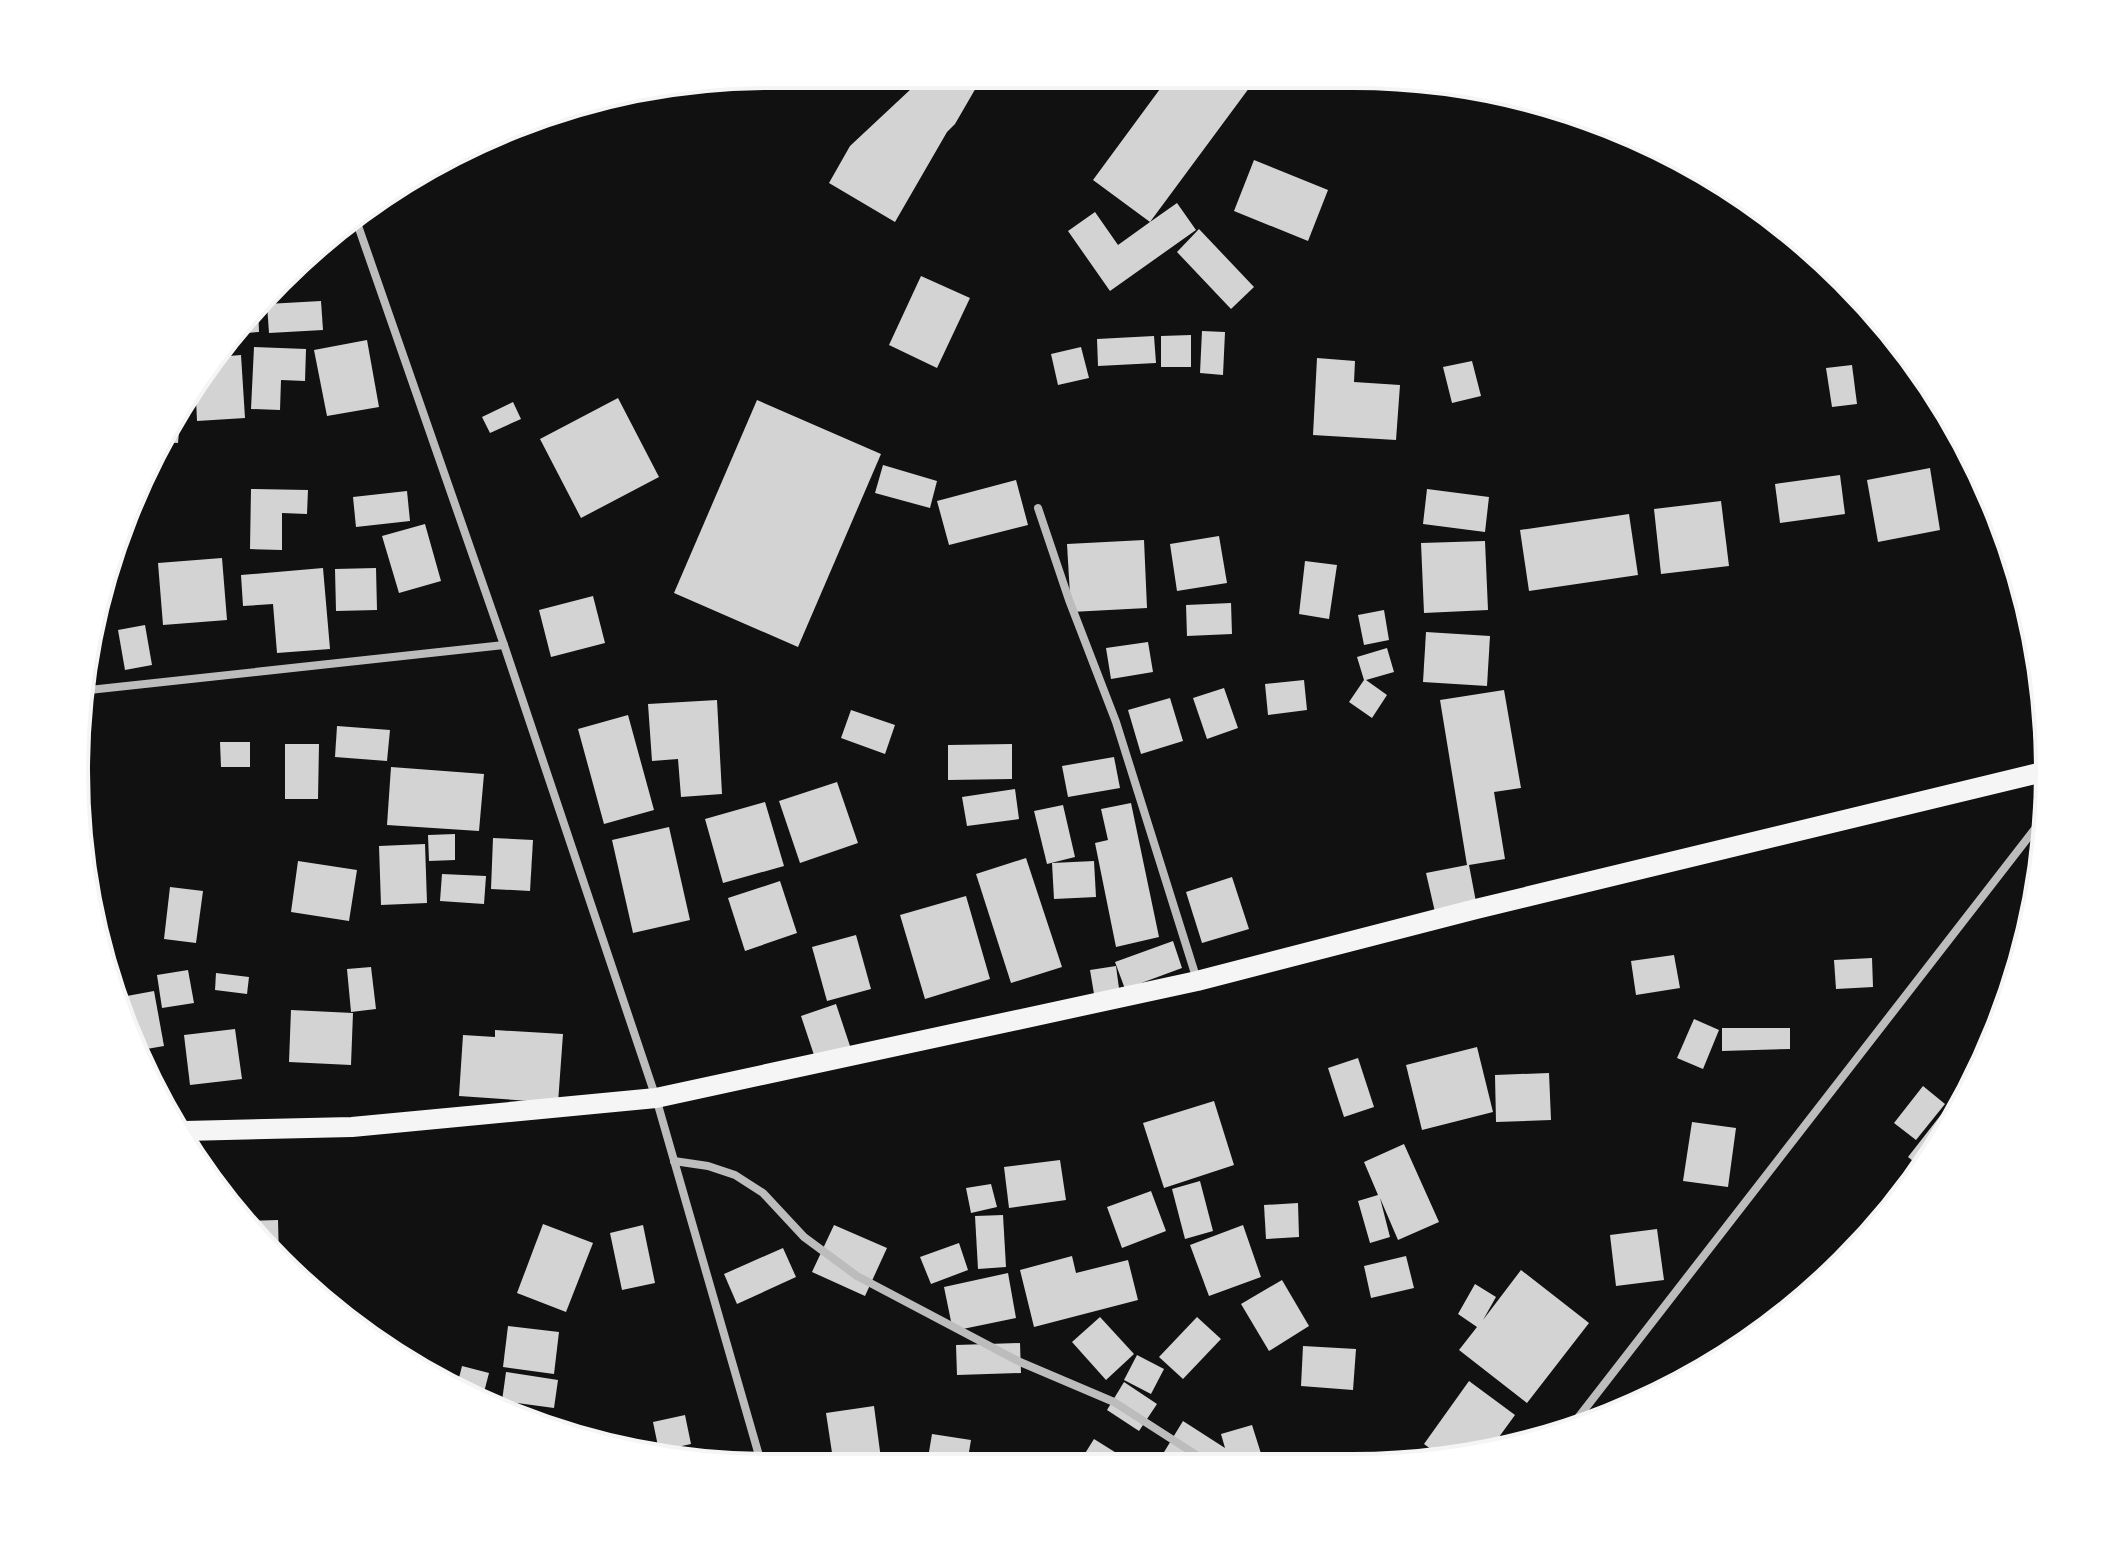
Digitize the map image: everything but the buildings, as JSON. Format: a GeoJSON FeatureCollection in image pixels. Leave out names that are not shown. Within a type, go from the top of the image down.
{"type":"FeatureCollection","features":[{"type":"Feature","properties":{"kind":"main road"},"geometry":{"type":"LineString","coordinates":[[191,1131],[352,1127],[656,1098],[1197,981],[1492,905],[2036,774]]}},
{"type":"Feature","properties":{"kind":"street"},"geometry":{"type":"LineString","coordinates":[[358,227],[504,645],[656,1098],[758,1454]]}},
{"type":"Feature","properties":{"kind":"street"},"geometry":{"type":"LineString","coordinates":[[1038,508],[1116,722],[1197,981]]}},
{"type":"Feature","properties":{"kind":"street"},"geometry":{"type":"LineString","coordinates":[[93,690],[504,645]]}},
{"type":"Feature","properties":{"kind":"street"},"geometry":{"type":"LineString","coordinates":[[1580,1415],[2033,831]]}},
{"type":"Feature","properties":{"kind":"street"},"geometry":{"type":"LineString","coordinates":[[674,1161],[708,1166],[735,1175],[763,1193],[804,1237],[857,1276],[1020,1362],[1114,1402],[1195,1454]]}}]}
